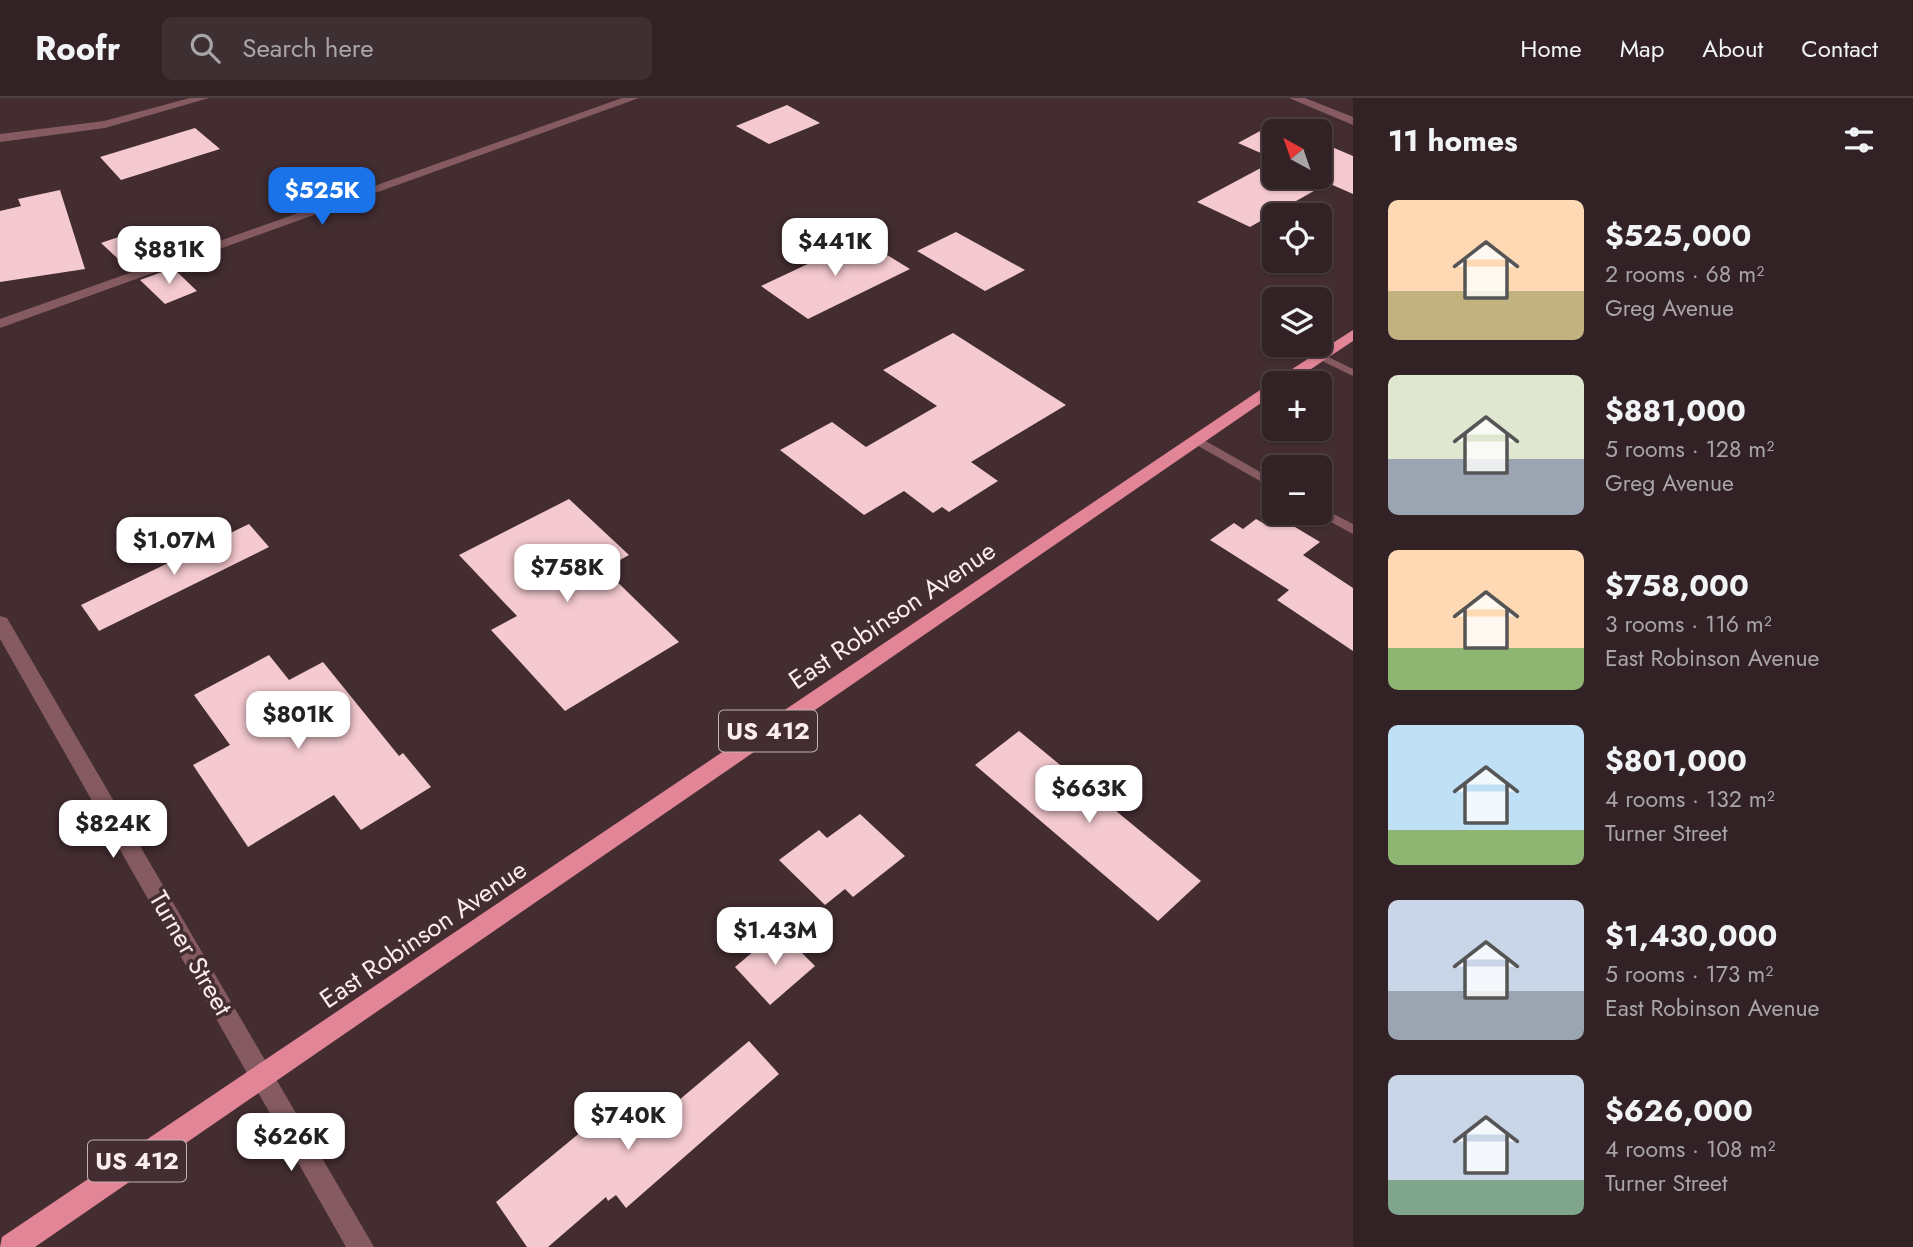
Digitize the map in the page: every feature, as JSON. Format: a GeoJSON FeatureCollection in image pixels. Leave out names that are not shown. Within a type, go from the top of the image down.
{"type":"FeatureCollection","features":[{"type":"Feature","properties":{"kind":"highway"},"geometry":{"type":"LineString","coordinates":[[1332,348],[1353,334]]}},
{"type":"Feature","properties":{"kind":"highway"},"geometry":{"type":"LineString","coordinates":[[1298,371],[1319,357]]}},
{"type":"Feature","properties":{"kind":"highway","name":"East Robinson Avenue"},"geometry":{"type":"LineString","coordinates":[[262,1075],[1262,395]]}},
{"type":"Feature","properties":{"kind":"highway","name":"US 412"},"geometry":{"type":"LineString","coordinates":[[12,1247],[262,1075]]}},
{"type":"Feature","properties":{"kind":"street"},"geometry":{"type":"LineString","coordinates":[[0,138],[105,124],[203,98]]}},
{"type":"Feature","properties":{"kind":"street"},"geometry":{"type":"LineString","coordinates":[[0,324],[633,98]]}},
{"type":"Feature","properties":{"kind":"street"},"geometry":{"type":"LineString","coordinates":[[1296,98],[1353,121]]}},
{"type":"Feature","properties":{"kind":"street","name":"Turner Street"},"geometry":{"type":"LineString","coordinates":[[0,624],[361,1247]]}},
{"type":"Feature","properties":{"kind":"lane"},"geometry":{"type":"LineString","coordinates":[[1322,357],[1353,373]]}},
{"type":"Feature","properties":{"kind":"lane"},"geometry":{"type":"LineString","coordinates":[[1197,440],[1262,478]]}},
{"type":"Feature","properties":{"kind":"lane"},"geometry":{"type":"LineString","coordinates":[[1332,518],[1353,530]]}},
{"type":"Feature","properties":{"kind":"building"},"geometry":{"type":"Polygon","coordinates":[[[787,105],[820,123],[769,144],[736,126],[787,105]]]}},
{"type":"Feature","properties":{"kind":"building"},"geometry":{"type":"Polygon","coordinates":[[[195,128],[220,149],[121,180],[100,157],[195,128]]]}},
{"type":"Feature","properties":{"kind":"building"},"geometry":{"type":"Polygon","coordinates":[[[1262,130],[1262,154],[1238,143],[1262,130]]]}},
{"type":"Feature","properties":{"kind":"building"},"geometry":{"type":"Polygon","coordinates":[[[1332,147],[1353,156],[1353,194],[1332,185],[1332,147]]]}},
{"type":"Feature","properties":{"kind":"building"},"geometry":{"type":"Polygon","coordinates":[[[1262,167],[1262,189],[1317,189],[1293,203],[1262,203],[1262,220],[1250,227],[1197,202],[1262,167]]]}},
{"type":"Feature","properties":{"kind":"building"},"geometry":{"type":"Polygon","coordinates":[[[60,190],[85,269],[0,282],[0,211],[21,206],[18,199],[60,190]]]}},
{"type":"Feature","properties":{"kind":"building"},"geometry":{"type":"Polygon","coordinates":[[[133,232],[162,259],[130,270],[101,243],[133,232]]]}},
{"type":"Feature","properties":{"kind":"building"},"geometry":{"type":"Polygon","coordinates":[[[956,232],[1025,270],[985,291],[917,251],[956,232]]]}},
{"type":"Feature","properties":{"kind":"building"},"geometry":{"type":"Polygon","coordinates":[[[861,239],[910,269],[808,319],[761,286],[861,239]]]}},
{"type":"Feature","properties":{"kind":"building"},"geometry":{"type":"Polygon","coordinates":[[[173,268],[197,291],[165,304],[140,280],[173,268]]]}},
{"type":"Feature","properties":{"kind":"building"},"geometry":{"type":"Polygon","coordinates":[[[953,333],[1066,405],[971,462],[998,481],[949,512],[942,507],[933,513],[904,491],[864,515],[780,450],[832,422],[866,447],[937,406],[883,370],[953,333]]]}},
{"type":"Feature","properties":{"kind":"building"},"geometry":{"type":"Polygon","coordinates":[[[569,499],[629,555],[604,569],[679,642],[565,711],[491,630],[517,616],[459,555],[569,499]]]}},
{"type":"Feature","properties":{"kind":"building"},"geometry":{"type":"Polygon","coordinates":[[[1256,519],[1262,525],[1292,525],[1320,542],[1303,555],[1353,588],[1353,651],[1277,600],[1289,590],[1210,540],[1234,523],[1243,529],[1256,519]]]}},
{"type":"Feature","properties":{"kind":"building"},"geometry":{"type":"Polygon","coordinates":[[[249,524],[269,547],[99,631],[81,605],[249,524]]]}},
{"type":"Feature","properties":{"kind":"building"},"geometry":{"type":"Polygon","coordinates":[[[269,655],[289,680],[323,662],[399,756],[403,753],[431,787],[361,830],[334,795],[248,847],[193,765],[230,745],[194,695],[269,655]]]}},
{"type":"Feature","properties":{"kind":"building"},"geometry":{"type":"Polygon","coordinates":[[[1019,731],[1201,881],[1158,921],[975,765],[1019,731]]]}},
{"type":"Feature","properties":{"kind":"building"},"geometry":{"type":"Polygon","coordinates":[[[860,814],[905,856],[853,897],[845,889],[825,905],[779,860],[819,830],[827,838],[860,814]]]}},
{"type":"Feature","properties":{"kind":"building"},"geometry":{"type":"Polygon","coordinates":[[[779,930],[815,966],[770,1005],[735,967],[779,930]]]}},
{"type":"Feature","properties":{"kind":"building"},"geometry":{"type":"Polygon","coordinates":[[[749,1041],[779,1074],[626,1208],[616,1195],[608,1201],[606,1197],[548,1247],[527,1247],[496,1202],[616,1103],[640,1133],[749,1041]]]}}]}
